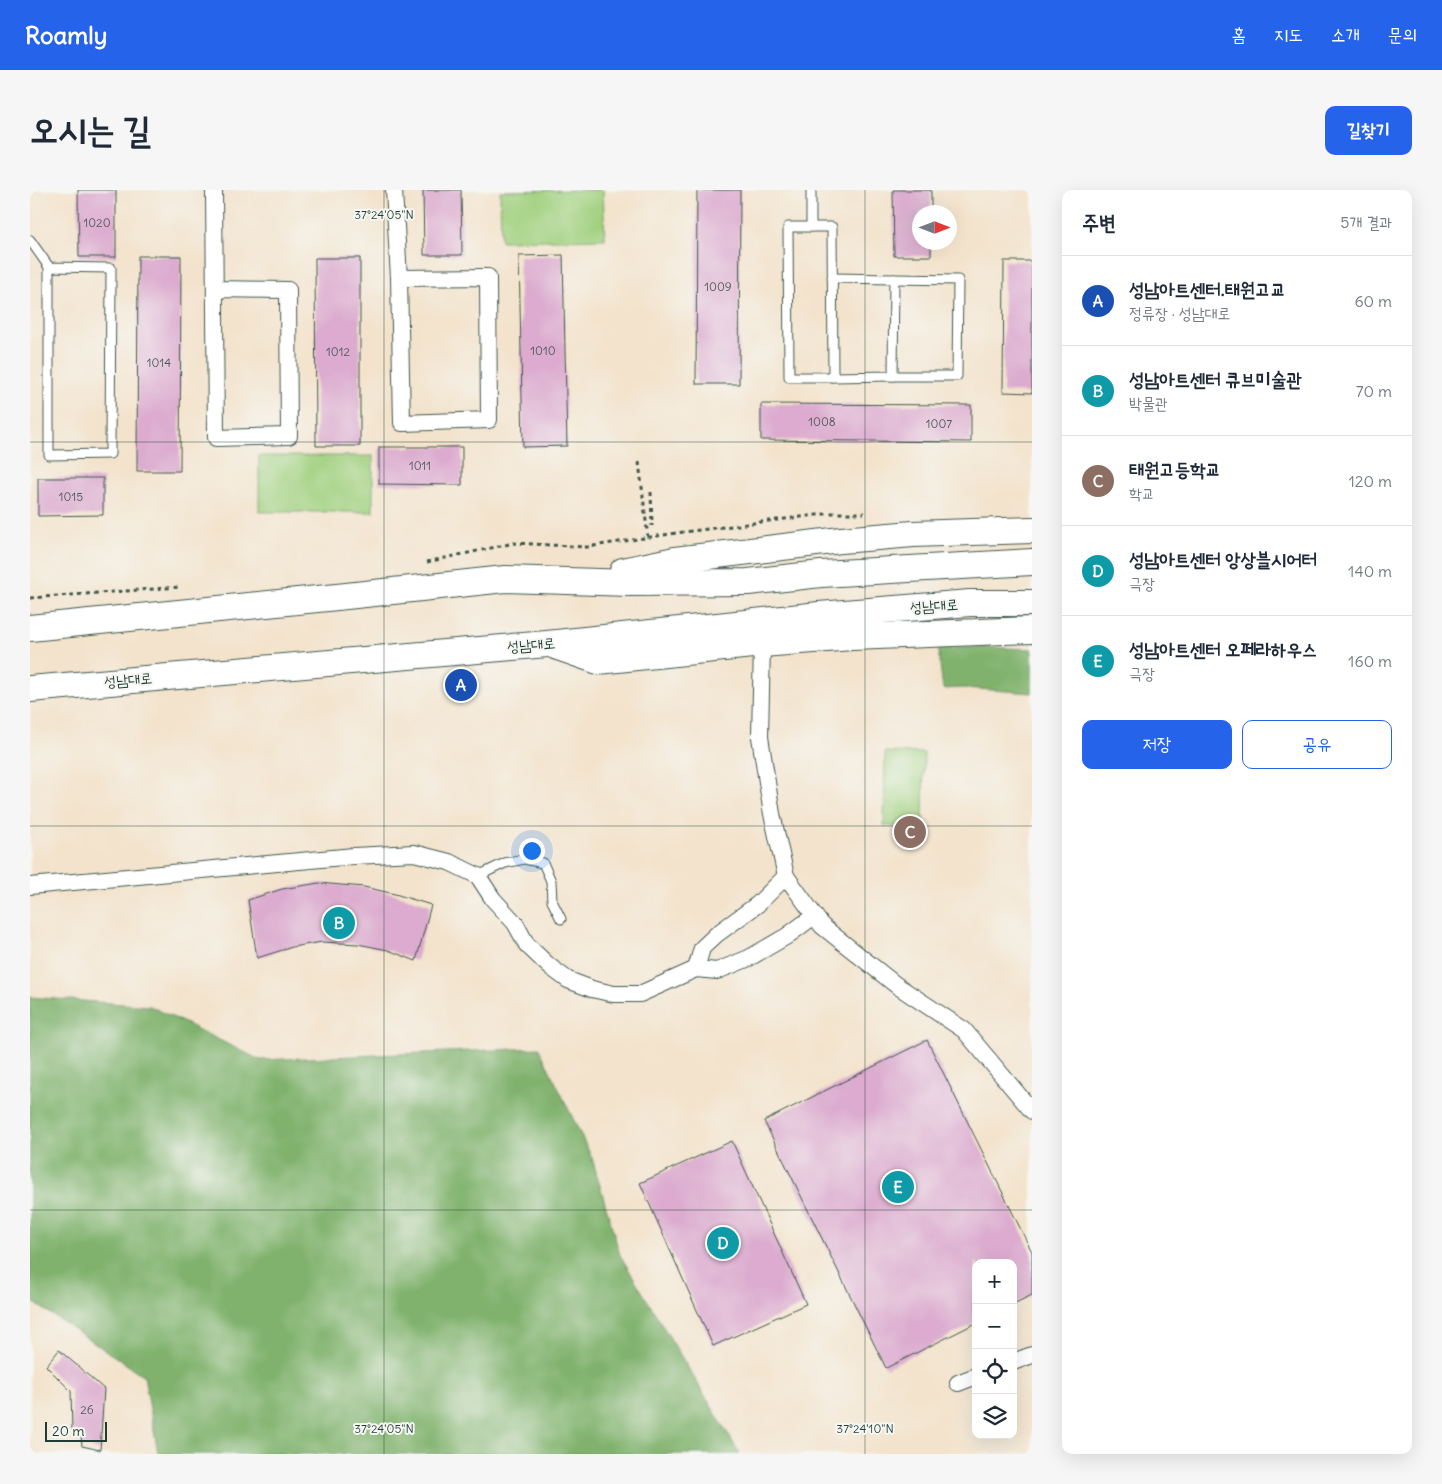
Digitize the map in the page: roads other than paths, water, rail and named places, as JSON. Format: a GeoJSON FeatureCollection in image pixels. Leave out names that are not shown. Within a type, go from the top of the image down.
{"type":"FeatureCollection","features":[{"type":"Feature","properties":{"kind":"main road"},"geometry":{"type":"LineString","coordinates":[[580,580],[674,560],[841,540],[913,534],[1032,530]]}},
{"type":"Feature","properties":{"kind":"main road"},"geometry":{"type":"LineString","coordinates":[[30,628],[505,579],[630,583],[748,582],[821,574],[1032,562]]}},
{"type":"Feature","properties":{"kind":"main road","name":"성남대로"},"geometry":{"type":"LineString","coordinates":[[30,689],[547,644],[699,626],[819,615],[970,603],[1032,603]]}},
{"type":"Feature","properties":{"kind":"main road"},"geometry":{"type":"LineString","coordinates":[[547,644],[598,661],[852,637],[1032,630]]}},
{"type":"Feature","properties":{"kind":"street"},"geometry":{"type":"LineString","coordinates":[[214,190],[216,438],[289,436],[288,290],[215,290]]}},
{"type":"Feature","properties":{"kind":"street"},"geometry":{"type":"LineString","coordinates":[[394,190],[399,278],[402,423],[489,420],[488,277],[399,278]]}},
{"type":"Feature","properties":{"kind":"street"},"geometry":{"type":"LineString","coordinates":[[762,644],[760,737],[772,814],[786,876],[822,926],[896,985],[964,1030],[1032,1110]]}},
{"type":"Feature","properties":{"kind":"street"},"geometry":{"type":"LineString","coordinates":[[30,886],[354,856],[414,853],[450,862],[478,876],[493,899],[515,922],[527,945],[549,966],[568,980],[614,994],[640,994],[696,970],[717,971],[749,958],[787,936],[814,916]]}},
{"type":"Feature","properties":{"kind":"street"},"geometry":{"type":"LineString","coordinates":[[696,970],[702,948],[717,934],[758,904],[786,876]]}},
{"type":"Feature","properties":{"kind":"street"},"geometry":{"type":"LineString","coordinates":[[1017,1361],[1032,1356]]}},
{"type":"Feature","properties":{"kind":"street"},"geometry":{"type":"LineString","coordinates":[[958,1383],[972,1378]]}},
{"type":"Feature","properties":{"kind":"lane"},"geometry":{"type":"LineString","coordinates":[[811,190],[811,227]]}},
{"type":"Feature","properties":{"kind":"lane"},"geometry":{"type":"LineString","coordinates":[[832,278],[958,280],[957,376],[893,376],[834,377],[789,377],[788,227],[832,227],[832,278],[834,377]]}},
{"type":"Feature","properties":{"kind":"lane"},"geometry":{"type":"LineString","coordinates":[[30,240],[48,267],[48,455],[110,454],[110,268],[48,267]]}},
{"type":"Feature","properties":{"kind":"lane"},"geometry":{"type":"LineString","coordinates":[[893,376],[894,279]]}},
{"type":"Feature","properties":{"kind":"lane"},"geometry":{"type":"LineString","coordinates":[[478,876],[504,863],[518,860],[524,859],[543,863],[551,880],[552,901],[561,919]]}},
{"type":"Feature","properties":{"kind":"place","name":"성남아트센터.태원고교"},"geometry":{"type":"Point","coordinates":[461,685]}},
{"type":"Feature","properties":{"kind":"place","name":"태원고등학교"},"geometry":{"type":"Point","coordinates":[910,832]}},
{"type":"Feature","properties":{"kind":"place","name":"성남아트센터 큐브미술관"},"geometry":{"type":"Point","coordinates":[339,923]}},
{"type":"Feature","properties":{"kind":"place","name":"성남아트센터 오페라하우스"},"geometry":{"type":"Point","coordinates":[898,1187]}},
{"type":"Feature","properties":{"kind":"place","name":"성남아트센터 앙상블시어터"},"geometry":{"type":"Point","coordinates":[723,1243]}}]}
